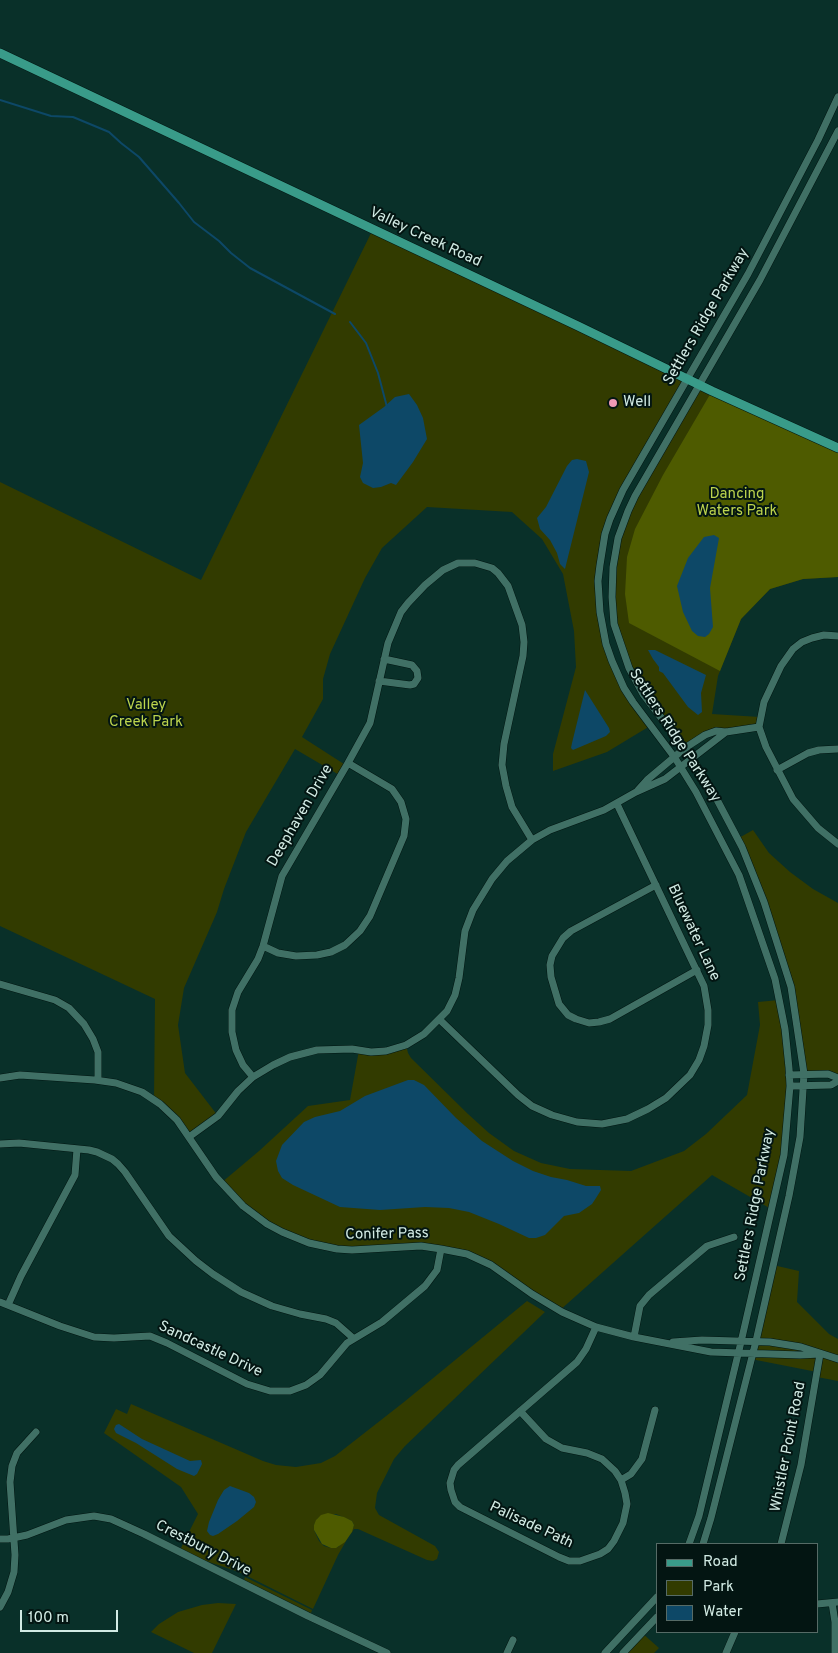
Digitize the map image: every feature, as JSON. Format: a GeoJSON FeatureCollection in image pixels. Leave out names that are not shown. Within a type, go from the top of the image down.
{"type":"FeatureCollection","features":[{"type":"Feature","properties":{"kind":"main road","name":"Valley Creek Road"},"geometry":{"type":"LineString","coordinates":[[0,53],[554,314],[699,385],[838,448]]}},
{"type":"Feature","properties":{"kind":"street","name":"Settlers Ridge Parkway"},"geometry":{"type":"LineString","coordinates":[[689,1543],[699,1516],[784,1155],[790,1086],[785,1029],[775,979],[739,875],[696,792],[675,758],[632,702],[612,661],[602,625],[598,581],[606,534],[623,490],[748,274],[818,140],[838,97]]}},
{"type":"Feature","properties":{"kind":"street","name":"Settlers Ridge Parkway"},"geometry":{"type":"LineString","coordinates":[[703,1543],[712,1518],[756,1341],[789,1196],[800,1137],[804,1074],[791,986],[764,902],[742,846],[692,758],[643,694],[629,668],[614,624],[612,583],[618,538],[628,511],[760,280],[838,131]]}},
{"type":"Feature","properties":{"kind":"street","name":"Deephaven Drive"},"geometry":{"type":"LineString","coordinates":[[253,1077],[243,1065],[236,1050],[232,1032],[232,1010],[238,992],[258,959],[263,946],[270,914],[282,876],[370,722],[391,632],[404,607],[425,584],[443,570],[458,563],[475,562],[492,568],[504,579],[522,625],[523,656],[504,744],[502,765],[512,807],[532,840]]}},
{"type":"Feature","properties":{"kind":"street"},"geometry":{"type":"LineString","coordinates":[[838,636],[824,635],[812,638],[802,642],[793,649],[781,666],[764,702],[759,727],[766,747],[793,799],[818,828],[838,844]]}},
{"type":"Feature","properties":{"kind":"street"},"geometry":{"type":"LineString","coordinates":[[379,681],[410,686],[418,678],[417,671],[412,665],[384,659]]}},
{"type":"Feature","properties":{"kind":"street"},"geometry":{"type":"LineString","coordinates":[[636,792],[647,780],[685,748],[705,735],[716,731],[726,732],[759,727]]}},
{"type":"Feature","properties":{"kind":"street"},"geometry":{"type":"LineString","coordinates":[[189,1137],[218,1116],[238,1091],[253,1077],[290,1057],[317,1050],[386,1052],[406,1045],[424,1034],[447,1011],[455,995],[465,931],[473,910],[498,871],[518,851],[532,840],[550,830],[617,804],[636,792],[665,779],[726,732]]}},
{"type":"Feature","properties":{"kind":"street"},"geometry":{"type":"LineString","coordinates":[[777,770],[808,753],[819,750],[838,749]]}},
{"type":"Feature","properties":{"kind":"street"},"geometry":{"type":"LineString","coordinates":[[263,946],[278,953],[296,956],[317,956],[345,945],[360,931],[370,916],[404,836],[406,819],[401,802],[392,790],[348,763]]}},
{"type":"Feature","properties":{"kind":"street","name":"Bluewater Lane"},"geometry":{"type":"LineString","coordinates":[[439,1019],[518,1096],[532,1106],[552,1115],[577,1122],[602,1124],[627,1119],[666,1098],[690,1075],[699,1060],[704,1046],[708,1024],[706,997],[697,970],[617,804]]}},
{"type":"Feature","properties":{"kind":"street"},"geometry":{"type":"LineString","coordinates":[[656,884],[571,931],[563,938],[557,946],[550,965],[551,977],[559,1004],[568,1015],[576,1019],[589,1023],[599,1022],[610,1019],[697,970]]}},
{"type":"Feature","properties":{"kind":"street"},"geometry":{"type":"LineString","coordinates":[[0,984],[55,1000],[69,1008],[84,1024],[94,1039],[98,1052],[98,1080]]}},
{"type":"Feature","properties":{"kind":"street"},"geometry":{"type":"LineString","coordinates":[[789,1075],[828,1074],[838,1079],[830,1085],[790,1086]]}},
{"type":"Feature","properties":{"kind":"street","name":"Conifer Pass"},"geometry":{"type":"LineString","coordinates":[[0,1078],[20,1075],[98,1080],[125,1085],[151,1098],[169,1112],[230,1194],[254,1215],[282,1232],[309,1243],[337,1249],[367,1250],[410,1246],[467,1254],[492,1265],[562,1312],[596,1327],[634,1337],[711,1352],[820,1354]]}},
{"type":"Feature","properties":{"kind":"street"},"geometry":{"type":"LineString","coordinates":[[0,1144],[19,1143],[97,1152],[118,1164],[170,1236],[196,1261],[229,1285],[272,1306],[336,1323],[353,1338]]}},
{"type":"Feature","properties":{"kind":"street"},"geometry":{"type":"LineString","coordinates":[[8,1305],[21,1276],[75,1175],[77,1149]]}},
{"type":"Feature","properties":{"kind":"street"},"geometry":{"type":"LineString","coordinates":[[634,1337],[640,1306],[649,1295],[707,1246],[734,1237]]}},
{"type":"Feature","properties":{"kind":"street","name":"Sandcastle Drive"},"geometry":{"type":"LineString","coordinates":[[0,1302],[60,1326],[94,1337],[150,1336],[247,1384],[270,1391],[290,1391],[306,1385],[320,1375],[342,1348],[353,1338],[382,1322],[425,1286],[437,1270],[441,1249]]}},
{"type":"Feature","properties":{"kind":"street","name":"Palisade Path"},"geometry":{"type":"LineString","coordinates":[[520,1411],[546,1439],[562,1448],[587,1453],[602,1459],[615,1471],[621,1480],[626,1493],[627,1504],[623,1524],[608,1549],[600,1554],[580,1561],[569,1561],[559,1557],[460,1507],[455,1502],[450,1483],[454,1470],[458,1465],[520,1411],[577,1362],[586,1349],[596,1327]]}},
{"type":"Feature","properties":{"kind":"street","name":"Conifer Pass"},"geometry":{"type":"LineString","coordinates":[[669,1343],[702,1340],[756,1341],[788,1344],[838,1359]]}},
{"type":"Feature","properties":{"kind":"street","name":"Whistler Point Road"},"geometry":{"type":"LineString","coordinates":[[781,1543],[801,1465],[820,1354]]}},
{"type":"Feature","properties":{"kind":"street"},"geometry":{"type":"LineString","coordinates":[[621,1480],[633,1471],[642,1459],[655,1410]]}},
{"type":"Feature","properties":{"kind":"street"},"geometry":{"type":"LineString","coordinates":[[0,1607],[8,1592],[14,1572],[15,1555],[10,1482],[12,1466],[18,1453],[36,1432]]}},
{"type":"Feature","properties":{"kind":"street","name":"Crestbury Drive"},"geometry":{"type":"LineString","coordinates":[[0,1539],[27,1535],[66,1520],[94,1516],[111,1519],[387,1653]]}},
{"type":"Feature","properties":{"kind":"street"},"geometry":{"type":"LineString","coordinates":[[605,1653],[656,1598]]}},
{"type":"Feature","properties":{"kind":"street"},"geometry":{"type":"LineString","coordinates":[[818,1604],[835,1603],[835,1653]]}},
{"type":"Feature","properties":{"kind":"street"},"geometry":{"type":"LineString","coordinates":[[623,1653],[656,1618]]}},
{"type":"Feature","properties":{"kind":"street"},"geometry":{"type":"LineString","coordinates":[[726,1653],[734,1633]]}},
{"type":"Feature","properties":{"kind":"street"},"geometry":{"type":"LineString","coordinates":[[507,1653],[513,1640]]}},
{"type":"Feature","properties":{"kind":"green space","name":"Valley Creek Park"},"geometry":{"type":"Polygon","coordinates":[[[373,229],[687,379],[610,519],[599,598],[612,661],[650,726],[607,752],[553,771],[553,754],[576,667],[574,631],[563,574],[542,539],[512,512],[427,507],[382,548],[365,578],[330,654],[323,679],[323,699],[302,737],[347,766],[341,776],[295,749],[246,832],[217,912],[184,988],[178,1025],[185,1073],[218,1116],[189,1137],[154,1100],[155,999],[0,926],[0,482],[201,580],[373,229]]]}},
{"type":"Feature","properties":{"kind":"green space","name":"Dancing Waters Park"},"geometry":{"type":"Polygon","coordinates":[[[699,385],[721,396],[838,577],[803,579],[770,589],[741,619],[718,676],[712,714],[760,717],[759,727],[716,731],[685,748],[655,711],[623,654],[612,597],[623,524],[699,385]]]}},
{"type":"Feature","properties":{"kind":"green space","name":"Dancing Waters Park"},"geometry":{"type":"Polygon","coordinates":[[[712,391],[838,448],[838,577],[803,579],[770,589],[741,619],[720,671],[629,623],[625,594],[627,557],[635,529],[663,475],[712,391]]]}},
{"type":"Feature","properties":{"kind":"green space"},"geometry":{"type":"Polygon","coordinates":[[[753,830],[769,853],[790,872],[813,889],[838,903],[838,1078],[804,1074],[791,987],[737,839],[753,830]]]}},
{"type":"Feature","properties":{"kind":"green space"},"geometry":{"type":"Polygon","coordinates":[[[779,1000],[789,1075],[784,1155],[771,1209],[712,1175],[559,1311],[480,1260],[433,1247],[380,1249],[318,1245],[267,1224],[221,1183],[308,1106],[350,1100],[359,1050],[371,1052],[406,1045],[411,1058],[468,1114],[489,1133],[514,1151],[541,1163],[570,1169],[631,1171],[684,1151],[706,1134],[747,1095],[760,1025],[758,1002],[779,1000]]]}},
{"type":"Feature","properties":{"kind":"green space"},"geometry":{"type":"Polygon","coordinates":[[[773,1265],[799,1271],[797,1302],[829,1334],[838,1339],[838,1381],[817,1377],[817,1372],[751,1359],[773,1265]]]}},
{"type":"Feature","properties":{"kind":"green space"},"geometry":{"type":"Polygon","coordinates":[[[527,1301],[545,1312],[405,1446],[394,1459],[377,1493],[375,1508],[379,1515],[435,1546],[439,1552],[437,1559],[433,1561],[427,1560],[358,1529],[354,1529],[351,1534],[354,1525],[352,1521],[336,1514],[318,1518],[314,1525],[314,1530],[319,1541],[324,1546],[338,1547],[349,1536],[313,1609],[239,1572],[179,1552],[198,1514],[181,1487],[104,1433],[116,1409],[127,1414],[131,1404],[263,1461],[276,1465],[296,1467],[321,1463],[335,1456],[404,1402],[527,1301]]]}},
{"type":"Feature","properties":{"kind":"green space"},"geometry":{"type":"Polygon","coordinates":[[[328,1513],[344,1517],[352,1521],[354,1525],[352,1532],[345,1542],[336,1548],[322,1544],[314,1530],[316,1520],[321,1515],[328,1513]]]}},
{"type":"Feature","properties":{"kind":"green space"},"geometry":{"type":"Polygon","coordinates":[[[245,1577],[312,1610],[311,1613],[244,1580],[245,1577]]]}},
{"type":"Feature","properties":{"kind":"green space"},"geometry":{"type":"Polygon","coordinates":[[[218,1603],[236,1604],[212,1653],[194,1653],[151,1632],[159,1624],[178,1612],[202,1605],[218,1603]]]}},
{"type":"Feature","properties":{"kind":"green space"},"geometry":{"type":"Polygon","coordinates":[[[642,1633],[659,1648],[654,1653],[623,1653],[642,1633]]]}},
{"type":"Feature","properties":{"kind":"water"},"geometry":{"type":"Polygon","coordinates":[[[409,394],[423,418],[427,439],[396,485],[391,483],[373,488],[363,483],[360,477],[363,463],[359,425],[395,397],[409,394]]]}},
{"type":"Feature","properties":{"kind":"water"},"geometry":{"type":"Polygon","coordinates":[[[572,460],[586,461],[589,472],[565,569],[560,564],[550,540],[540,529],[537,518],[546,507],[567,466],[572,460]]]}},
{"type":"Feature","properties":{"kind":"water"},"geometry":{"type":"Polygon","coordinates":[[[714,535],[719,538],[710,588],[713,627],[705,637],[698,636],[692,631],[683,612],[677,586],[688,558],[704,537],[714,535]]]}},
{"type":"Feature","properties":{"kind":"water"},"geometry":{"type":"Polygon","coordinates":[[[648,650],[655,650],[706,675],[701,693],[702,712],[698,715],[688,707],[663,673],[659,671],[659,667],[648,650]]]}},
{"type":"Feature","properties":{"kind":"water"},"geometry":{"type":"Polygon","coordinates":[[[585,690],[610,732],[606,736],[573,750],[571,748],[585,690]]]}},
{"type":"Feature","properties":{"kind":"water"},"geometry":{"type":"Polygon","coordinates":[[[408,1080],[414,1080],[424,1085],[456,1118],[482,1141],[513,1161],[551,1177],[586,1186],[600,1186],[601,1190],[592,1204],[579,1213],[564,1216],[545,1235],[529,1238],[469,1212],[449,1208],[425,1207],[380,1210],[340,1207],[282,1178],[276,1161],[282,1145],[304,1122],[315,1117],[340,1111],[365,1096],[408,1080]]]}},
{"type":"Feature","properties":{"kind":"water"},"geometry":{"type":"Polygon","coordinates":[[[119,1424],[142,1439],[190,1461],[201,1460],[202,1464],[197,1474],[194,1476],[177,1469],[136,1443],[116,1433],[114,1429],[119,1424]]]}},
{"type":"Feature","properties":{"kind":"water"},"geometry":{"type":"Polygon","coordinates":[[[230,1486],[249,1493],[254,1497],[256,1502],[254,1507],[218,1534],[210,1535],[207,1531],[209,1522],[218,1500],[224,1490],[230,1486]]]}},
{"type":"Feature","properties":{"kind":"waterway"},"geometry":{"type":"LineString","coordinates":[[0,100],[51,116],[73,117],[109,132],[139,157],[194,222],[231,253],[250,268],[335,314]]}},
{"type":"Feature","properties":{"kind":"waterway"},"geometry":{"type":"LineString","coordinates":[[350,322],[366,343],[378,373],[387,407]]}},
{"type":"Feature","properties":{"kind":"place","name":"Well"},"geometry":{"type":"Point","coordinates":[613,403]}}]}
